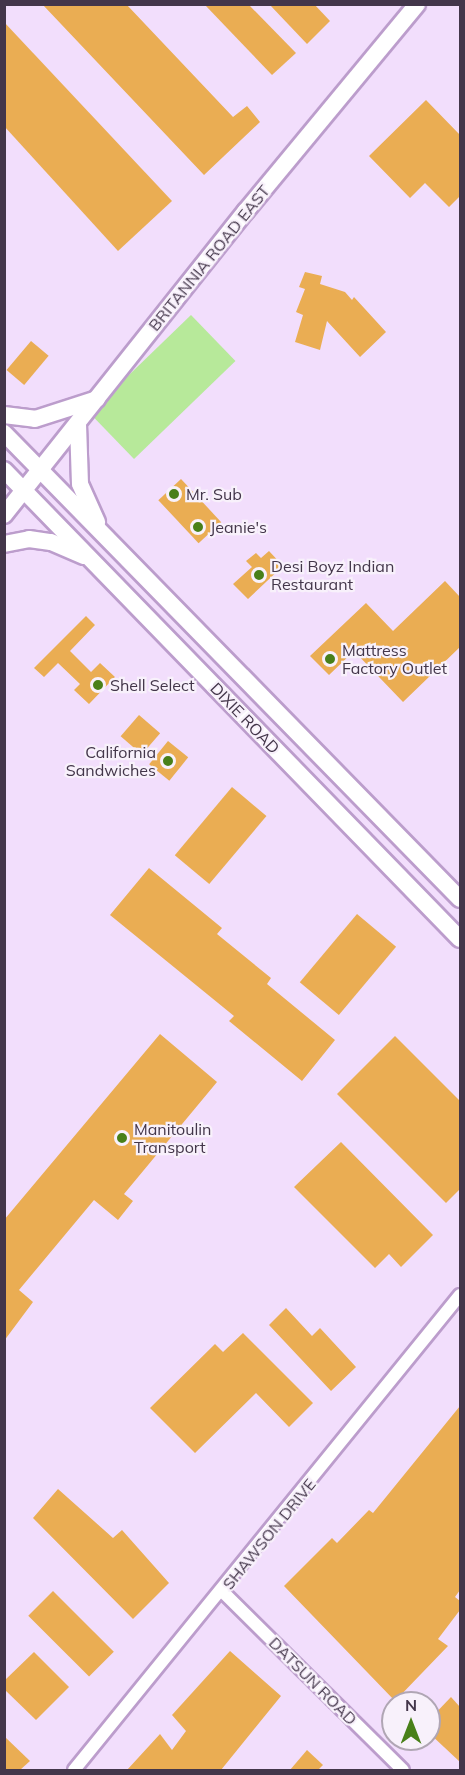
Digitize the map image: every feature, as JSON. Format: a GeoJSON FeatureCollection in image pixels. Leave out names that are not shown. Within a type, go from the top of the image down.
{"type":"FeatureCollection","features":[{"type":"Feature","properties":{"kind":"main road","name":"BRITANNIA ROAD EAST"},"geometry":{"type":"LineString","coordinates":[[4,515],[417,4]]}},
{"type":"Feature","properties":{"kind":"main road"},"geometry":{"type":"LineString","coordinates":[[4,415],[35,418],[98,398]]}},
{"type":"Feature","properties":{"kind":"main road"},"geometry":{"type":"LineString","coordinates":[[78,424],[80,484],[100,531]]}},
{"type":"Feature","properties":{"kind":"main road","name":"DIXIE ROAD"},"geometry":{"type":"LineString","coordinates":[[4,433],[460,900]]}},
{"type":"Feature","properties":{"kind":"main road","name":"DIXIE ROAD"},"geometry":{"type":"LineString","coordinates":[[4,470],[460,939]]}},
{"type":"Feature","properties":{"kind":"main road"},"geometry":{"type":"LineString","coordinates":[[4,544],[29,539],[51,542],[90,559]]}},
{"type":"Feature","properties":{"kind":"street","name":"SHAWSON DRIVE"},"geometry":{"type":"LineString","coordinates":[[74,1770],[223,1592],[460,1295]]}},
{"type":"Feature","properties":{"kind":"street","name":"DATSUN ROAD"},"geometry":{"type":"LineString","coordinates":[[223,1592],[403,1770]]}},
{"type":"Feature","properties":{"kind":"green space"},"geometry":{"type":"Polygon","coordinates":[[[191,315],[235,361],[134,459],[90,413],[191,315]]]}},
{"type":"Feature","properties":{"kind":"building"},"geometry":{"type":"Polygon","coordinates":[[[269,4],[314,4],[330,21],[307,44],[269,4]]]}},
{"type":"Feature","properties":{"kind":"building"},"geometry":{"type":"Polygon","coordinates":[[[43,5],[127,5],[233,117],[247,106],[260,122],[204,175],[43,5]]]}},
{"type":"Feature","properties":{"kind":"building"},"geometry":{"type":"Polygon","coordinates":[[[205,5],[249,5],[296,53],[272,75],[205,5]]]}},
{"type":"Feature","properties":{"kind":"building"},"geometry":{"type":"Polygon","coordinates":[[[4,22],[172,201],[118,251],[4,126],[4,22]]]}},
{"type":"Feature","properties":{"kind":"building"},"geometry":{"type":"Polygon","coordinates":[[[426,100],[460,135],[460,196],[449,207],[425,183],[410,198],[369,156],[426,100]]]}},
{"type":"Feature","properties":{"kind":"building"},"geometry":{"type":"Polygon","coordinates":[[[305,272],[322,276],[320,284],[345,292],[352,300],[354,297],[386,332],[360,357],[327,321],[320,350],[295,342],[303,315],[296,312],[305,289],[299,287],[305,272]]]}},
{"type":"Feature","properties":{"kind":"building"},"geometry":{"type":"Polygon","coordinates":[[[31,341],[49,356],[24,385],[7,370],[31,341]]]}},
{"type":"Feature","properties":{"kind":"building"},"geometry":{"type":"Polygon","coordinates":[[[181,479],[221,522],[199,543],[158,500],[181,479]]]}},
{"type":"Feature","properties":{"kind":"building"},"geometry":{"type":"Polygon","coordinates":[[[269,551],[283,566],[248,599],[233,584],[252,567],[246,561],[256,553],[261,558],[269,551]]]}},
{"type":"Feature","properties":{"kind":"building"},"geometry":{"type":"Polygon","coordinates":[[[445,581],[460,597],[460,647],[403,702],[354,651],[329,675],[310,656],[366,603],[393,631],[445,581]]]}},
{"type":"Feature","properties":{"kind":"building"},"geometry":{"type":"Polygon","coordinates":[[[86,616],[95,625],[70,651],[91,672],[100,663],[115,677],[89,704],[74,690],[80,684],[58,663],[44,677],[34,668],[86,616]]]}},
{"type":"Feature","properties":{"kind":"building"},"geometry":{"type":"Polygon","coordinates":[[[139,715],[160,733],[142,755],[121,736],[139,715]]]}},
{"type":"Feature","properties":{"kind":"building","name":"California Sandwiches"},"geometry":{"type":"Polygon","coordinates":[[[168,741],[188,757],[169,781],[149,764],[168,741]]]}},
{"type":"Feature","properties":{"kind":"building"},"geometry":{"type":"Polygon","coordinates":[[[232,787],[266,816],[209,884],[175,855],[232,787]]]}},
{"type":"Feature","properties":{"kind":"building"},"geometry":{"type":"Polygon","coordinates":[[[149,868],[222,928],[217,934],[271,978],[267,984],[335,1040],[302,1081],[229,1021],[234,1016],[110,915],[149,868]]]}},
{"type":"Feature","properties":{"kind":"building"},"geometry":{"type":"Polygon","coordinates":[[[357,914],[396,947],[339,1015],[300,982],[357,914]]]}},
{"type":"Feature","properties":{"kind":"building","name":"Manitoulin Transport"},"geometry":{"type":"Polygon","coordinates":[[[160,1034],[217,1082],[124,1194],[133,1201],[118,1220],[94,1200],[19,1290],[33,1302],[4,1341],[4,1220],[160,1034]]]}},
{"type":"Feature","properties":{"kind":"building"},"geometry":{"type":"Polygon","coordinates":[[[395,1036],[460,1101],[460,1189],[446,1203],[337,1094],[395,1036]]]}},
{"type":"Feature","properties":{"kind":"building"},"geometry":{"type":"Polygon","coordinates":[[[341,1142],[433,1235],[401,1267],[389,1254],[375,1268],[294,1187],[341,1142]]]}},
{"type":"Feature","properties":{"kind":"building"},"geometry":{"type":"Polygon","coordinates":[[[286,1308],[312,1336],[320,1328],[356,1367],[331,1391],[269,1325],[286,1308]]]}},
{"type":"Feature","properties":{"kind":"building"},"geometry":{"type":"Polygon","coordinates":[[[243,1333],[313,1403],[289,1427],[256,1393],[195,1453],[150,1408],[215,1344],[223,1352],[243,1333]]]}},
{"type":"Feature","properties":{"kind":"building"},"geometry":{"type":"Polygon","coordinates":[[[460,1406],[460,1590],[455,1597],[460,1601],[460,1610],[438,1639],[448,1646],[405,1691],[385,1691],[284,1586],[332,1538],[337,1543],[369,1510],[373,1513],[460,1406]]]}},
{"type":"Feature","properties":{"kind":"building"},"geometry":{"type":"Polygon","coordinates":[[[58,1489],[113,1538],[122,1530],[169,1583],[133,1619],[33,1518],[58,1489]]]}},
{"type":"Feature","properties":{"kind":"building"},"geometry":{"type":"Polygon","coordinates":[[[53,1591],[114,1652],[89,1677],[28,1616],[53,1591]]]}},
{"type":"Feature","properties":{"kind":"building"},"geometry":{"type":"Polygon","coordinates":[[[230,1651],[281,1696],[221,1770],[127,1770],[160,1734],[172,1750],[186,1731],[172,1715],[230,1651]]]}},
{"type":"Feature","properties":{"kind":"building"},"geometry":{"type":"Polygon","coordinates":[[[34,1652],[69,1687],[36,1720],[4,1689],[4,1681],[34,1652]]]}},
{"type":"Feature","properties":{"kind":"building"},"geometry":{"type":"Polygon","coordinates":[[[451,1697],[460,1707],[460,1762],[441,1744],[441,1707],[451,1697]]]}},
{"type":"Feature","properties":{"kind":"building"},"geometry":{"type":"Polygon","coordinates":[[[4,1736],[30,1761],[20,1770],[4,1770],[4,1736]]]}},
{"type":"Feature","properties":{"kind":"building"},"geometry":{"type":"Polygon","coordinates":[[[307,1750],[323,1765],[318,1770],[290,1770],[307,1750]]]}},
{"type":"Feature","properties":{"kind":"place","name":"Mr. Sub"},"geometry":{"type":"Point","coordinates":[174,494]}},
{"type":"Feature","properties":{"kind":"place","name":"Jeanie's"},"geometry":{"type":"Point","coordinates":[198,527]}},
{"type":"Feature","properties":{"kind":"place","name":"Desi Boyz Indian Restaurant"},"geometry":{"type":"Point","coordinates":[259,575]}},
{"type":"Feature","properties":{"kind":"place","name":"Mattress Factory Outlet"},"geometry":{"type":"Point","coordinates":[330,659]}},
{"type":"Feature","properties":{"kind":"place","name":"Shell Select"},"geometry":{"type":"Point","coordinates":[98,685]}},
{"type":"Feature","properties":{"kind":"place","name":"California Sandwiches"},"geometry":{"type":"Point","coordinates":[168,761]}},
{"type":"Feature","properties":{"kind":"place","name":"Manitoulin Transport"},"geometry":{"type":"Point","coordinates":[122,1138]}}]}
